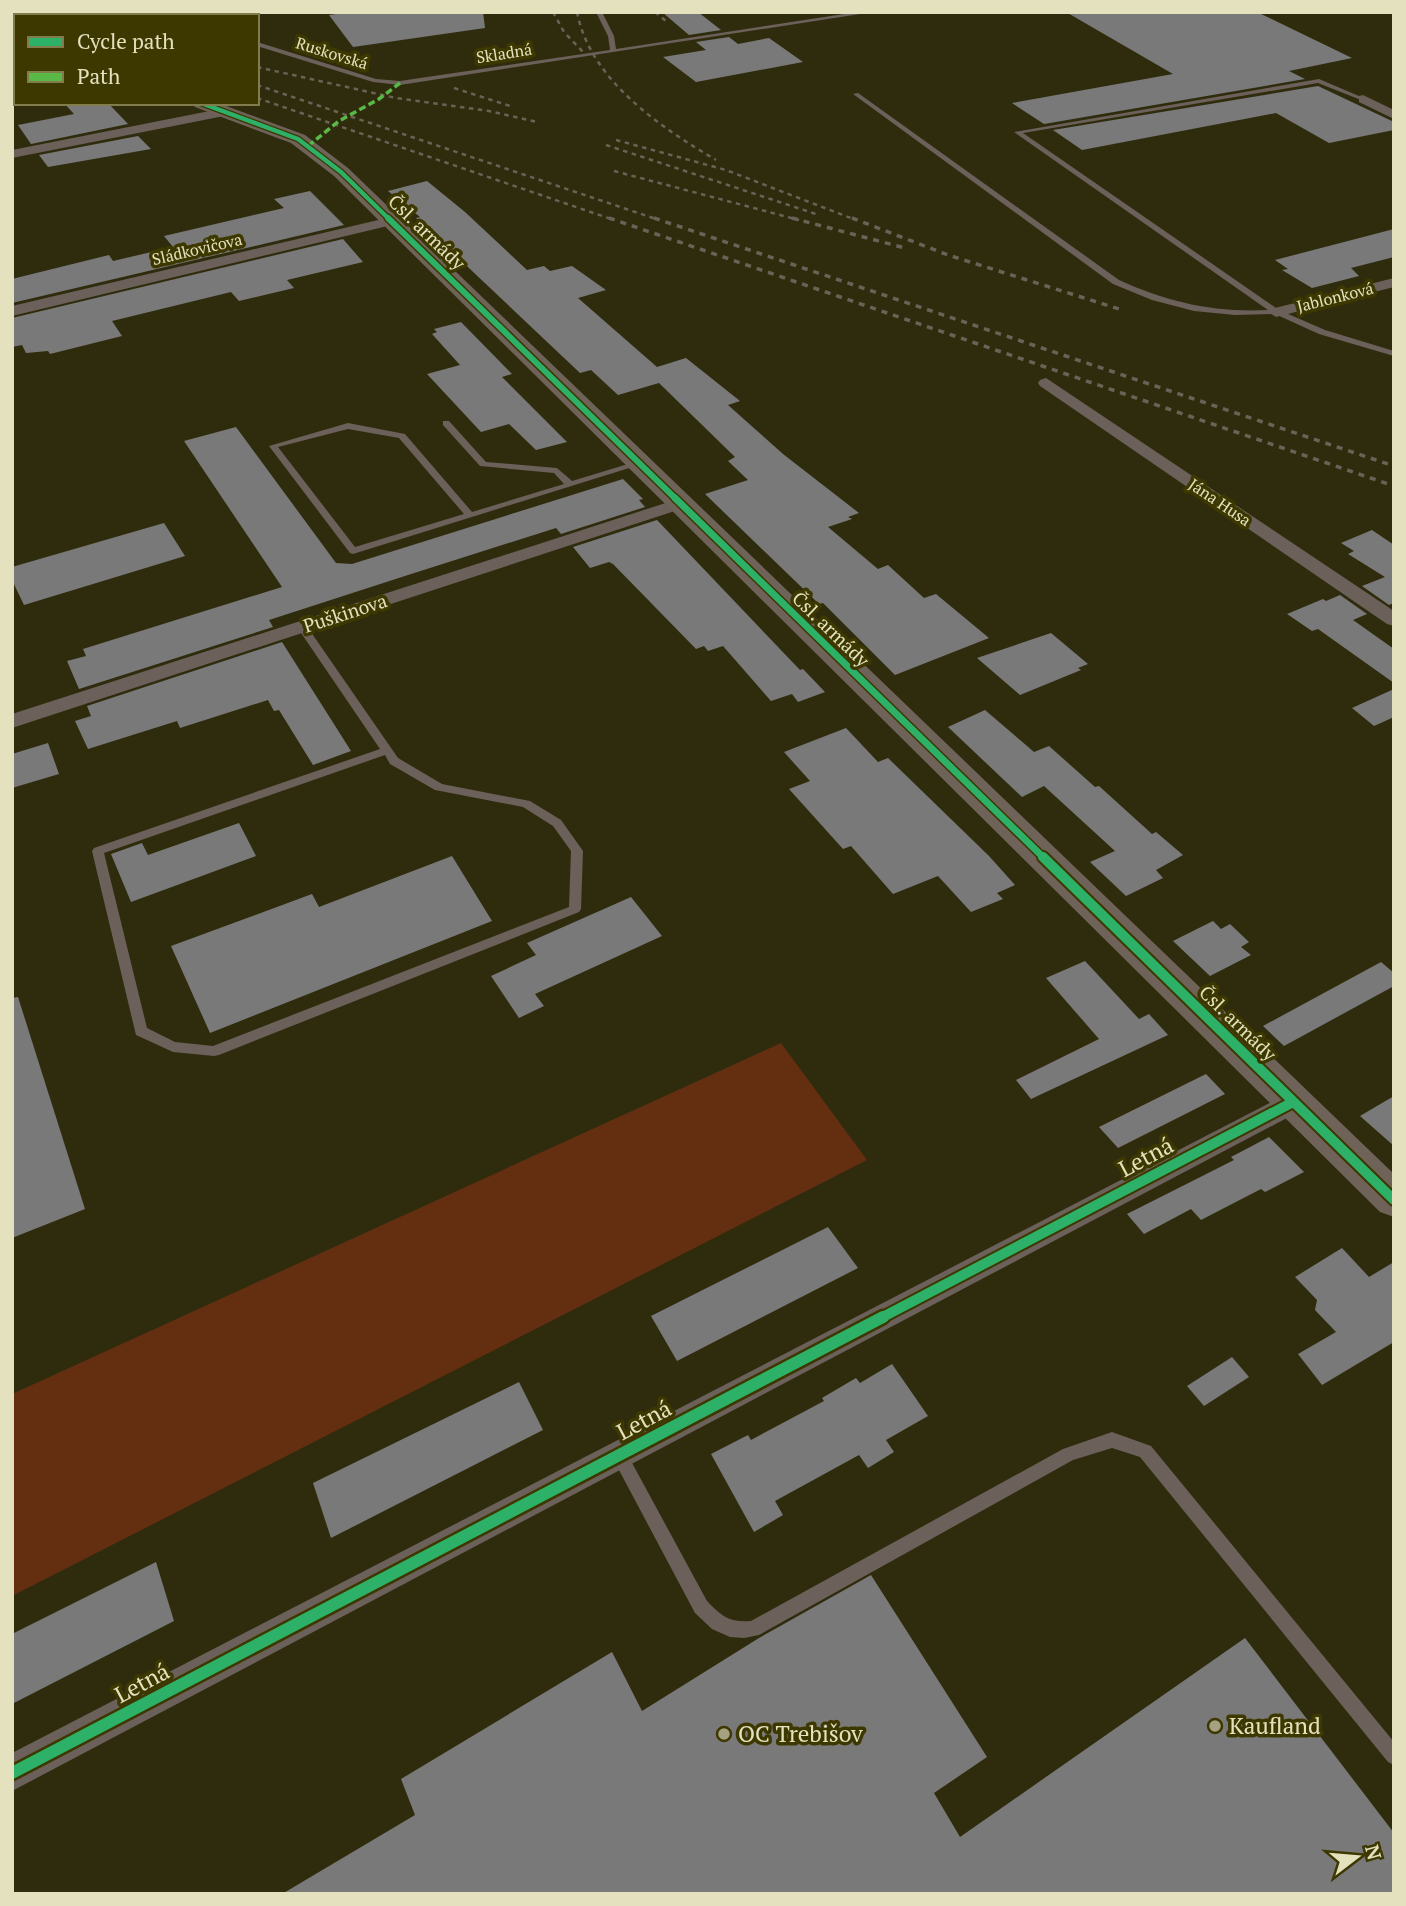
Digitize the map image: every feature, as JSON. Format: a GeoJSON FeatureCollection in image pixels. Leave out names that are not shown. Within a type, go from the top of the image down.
{"type":"FeatureCollection","features":[{"type":"Feature","properties":{"kind":"street"},"geometry":{"type":"LineString","coordinates":[[1363,99],[1394,115]]}},
{"type":"Feature","properties":{"kind":"street","name":"Čsl. armády"},"geometry":{"type":"LineString","coordinates":[[206,105],[298,139],[341,172],[678,504],[1394,1200]]}},
{"type":"Feature","properties":{"kind":"street"},"geometry":{"type":"LineString","coordinates":[[12,154],[225,112]]}},
{"type":"Feature","properties":{"kind":"street","name":"Sládkovičova"},"geometry":{"type":"LineString","coordinates":[[12,311],[391,221]]}},
{"type":"Feature","properties":{"kind":"street","name":"Jablonková"},"geometry":{"type":"LineString","coordinates":[[1276,312],[1394,282]]}},
{"type":"Feature","properties":{"kind":"street","name":"Jána Husa"},"geometry":{"type":"LineString","coordinates":[[1046,383],[1394,621]]}},
{"type":"Feature","properties":{"kind":"street","name":"Puškinova"},"geometry":{"type":"LineString","coordinates":[[12,721],[678,504]]}},
{"type":"Feature","properties":{"kind":"street","name":"Letná"},"geometry":{"type":"LineString","coordinates":[[12,1773],[1293,1101]]}},
{"type":"Feature","properties":{"kind":"lane"},"geometry":{"type":"LineString","coordinates":[[599,12],[611,36],[613,50]]}},
{"type":"Feature","properties":{"kind":"lane","name":"Skladná"},"geometry":{"type":"LineString","coordinates":[[400,83],[870,12]]}},
{"type":"Feature","properties":{"kind":"lane","name":"Ruskovská"},"geometry":{"type":"LineString","coordinates":[[259,45],[375,80],[400,83]]}},
{"type":"Feature","properties":{"kind":"lane"},"geometry":{"type":"LineString","coordinates":[[1363,99],[1319,81],[1017,132],[1276,312],[1322,332],[1394,355]]}},
{"type":"Feature","properties":{"kind":"lane"},"geometry":{"type":"LineString","coordinates":[[856,94],[1116,282],[1141,294],[1191,308],[1245,315],[1276,312]]}},
{"type":"Feature","properties":{"kind":"lane"},"geometry":{"type":"LineString","coordinates":[[446,423],[483,464],[557,471],[570,485]]}},
{"type":"Feature","properties":{"kind":"lane"},"geometry":{"type":"LineString","coordinates":[[470,515],[402,436],[348,426],[273,446],[353,551],[638,464]]}},
{"type":"Feature","properties":{"kind":"lane"},"geometry":{"type":"LineString","coordinates":[[302,627],[394,761],[439,787],[526,804],[557,823],[577,851],[575,909],[214,1051],[173,1047],[141,1031],[98,851],[386,751]]}},
{"type":"Feature","properties":{"kind":"lane"},"geometry":{"type":"LineString","coordinates":[[619,1455],[701,1607],[714,1623],[736,1632],[753,1629],[1069,1454],[1112,1440],[1145,1451],[1394,1756]]}},
{"type":"Feature","properties":{"kind":"shaded area"},"geometry":{"type":"Polygon","coordinates":[[[781,1043],[867,1160],[12,1596],[12,1394],[781,1043]]]}},
{"type":"Feature","properties":{"kind":"building"},"geometry":{"type":"Polygon","coordinates":[[[350,12],[483,12],[485,28],[353,47],[329,15],[350,12]]]}},
{"type":"Feature","properties":{"kind":"building"},"geometry":{"type":"Polygon","coordinates":[[[662,12],[698,12],[721,30],[689,35],[662,12]]]}},
{"type":"Feature","properties":{"kind":"building"},"geometry":{"type":"Polygon","coordinates":[[[1066,12],[1257,12],[1352,58],[1289,71],[1305,79],[1044,124],[1012,103],[1173,74],[1066,12]]]}},
{"type":"Feature","properties":{"kind":"building"},"geometry":{"type":"Polygon","coordinates":[[[729,37],[738,44],[769,38],[803,62],[696,82],[663,57],[706,50],[696,42],[729,37]]]}},
{"type":"Feature","properties":{"kind":"building"},"geometry":{"type":"Polygon","coordinates":[[[1318,86],[1394,122],[1394,130],[1329,143],[1276,113],[1082,150],[1053,130],[1318,86]]]}},
{"type":"Feature","properties":{"kind":"building"},"geometry":{"type":"Polygon","coordinates":[[[66,105],[110,105],[128,124],[31,144],[18,125],[74,114],[66,105]]]}},
{"type":"Feature","properties":{"kind":"building"},"geometry":{"type":"Polygon","coordinates":[[[138,136],[151,149],[48,167],[39,155],[138,136]]]}},
{"type":"Feature","properties":{"kind":"building"},"geometry":{"type":"Polygon","coordinates":[[[427,181],[465,212],[527,270],[544,266],[550,271],[572,266],[606,290],[578,298],[657,367],[686,358],[740,401],[728,405],[783,454],[859,513],[848,517],[852,519],[828,527],[878,569],[888,565],[924,598],[936,594],[989,638],[895,675],[823,603],[819,604],[705,494],[748,480],[728,461],[735,457],[659,383],[618,395],[591,370],[580,373],[416,218],[420,217],[388,191],[427,181]]]}},
{"type":"Feature","properties":{"kind":"building"},"geometry":{"type":"Polygon","coordinates":[[[310,191],[344,225],[12,303],[12,279],[109,255],[113,261],[173,247],[164,236],[284,208],[274,199],[310,191]]]}},
{"type":"Feature","properties":{"kind":"building"},"geometry":{"type":"Polygon","coordinates":[[[1394,229],[1394,257],[1351,268],[1359,276],[1312,288],[1282,270],[1288,269],[1275,260],[1394,229]]]}},
{"type":"Feature","properties":{"kind":"building"},"geometry":{"type":"Polygon","coordinates":[[[343,239],[363,262],[287,280],[294,288],[239,301],[231,292],[112,321],[122,336],[50,354],[48,351],[26,353],[22,345],[12,347],[12,318],[343,239]]]}},
{"type":"Feature","properties":{"kind":"building"},"geometry":{"type":"Polygon","coordinates":[[[461,322],[512,374],[502,377],[567,442],[536,450],[509,424],[481,432],[427,374],[460,365],[432,334],[437,332],[434,329],[461,322]]]}},
{"type":"Feature","properties":{"kind":"building"},"geometry":{"type":"Polygon","coordinates":[[[236,427],[336,563],[352,564],[623,479],[643,499],[639,500],[645,507],[561,534],[556,528],[408,575],[269,620],[273,627],[79,689],[67,661],[86,656],[83,649],[282,587],[184,441],[236,427]]]}},
{"type":"Feature","properties":{"kind":"building"},"geometry":{"type":"Polygon","coordinates":[[[657,520],[800,670],[803,669],[825,692],[798,702],[792,694],[771,701],[723,646],[708,651],[704,646],[696,649],[613,564],[609,562],[590,568],[573,547],[657,520]]]}},
{"type":"Feature","properties":{"kind":"building"},"geometry":{"type":"Polygon","coordinates":[[[164,523],[185,556],[24,605],[12,580],[12,567],[164,523]]]}},
{"type":"Feature","properties":{"kind":"building"},"geometry":{"type":"Polygon","coordinates":[[[1372,530],[1394,545],[1394,603],[1389,605],[1362,586],[1385,577],[1348,554],[1354,551],[1341,543],[1372,530]]]}},
{"type":"Feature","properties":{"kind":"building"},"geometry":{"type":"Polygon","coordinates":[[[1340,595],[1367,614],[1353,620],[1394,649],[1394,683],[1318,629],[1312,631],[1287,614],[1340,595]]]}},
{"type":"Feature","properties":{"kind":"building"},"geometry":{"type":"Polygon","coordinates":[[[1051,633],[1088,664],[1078,668],[1081,670],[1020,695],[977,658],[1051,633]]]}},
{"type":"Feature","properties":{"kind":"building"},"geometry":{"type":"Polygon","coordinates":[[[282,642],[351,751],[313,765],[279,710],[274,711],[268,700],[180,728],[177,721],[88,749],[75,721],[91,716],[87,706],[282,642]]]}},
{"type":"Feature","properties":{"kind":"building"},"geometry":{"type":"Polygon","coordinates":[[[1394,689],[1394,717],[1374,726],[1352,708],[1394,689]]]}},
{"type":"Feature","properties":{"kind":"building"},"geometry":{"type":"Polygon","coordinates":[[[985,710],[1034,752],[1049,746],[1152,834],[1156,832],[1183,855],[1156,870],[1163,878],[1126,896],[1090,862],[1115,851],[1044,786],[1022,797],[948,727],[985,710]]]}},
{"type":"Feature","properties":{"kind":"building"},"geometry":{"type":"Polygon","coordinates":[[[846,728],[878,762],[888,758],[989,856],[1015,885],[997,893],[1003,899],[971,912],[938,876],[893,894],[851,846],[843,849],[789,789],[810,781],[784,752],[846,728]]]}},
{"type":"Feature","properties":{"kind":"building"},"geometry":{"type":"Polygon","coordinates":[[[48,743],[59,774],[12,788],[12,754],[48,743]]]}},
{"type":"Feature","properties":{"kind":"building"},"geometry":{"type":"Polygon","coordinates":[[[239,823],[256,856],[131,902],[111,854],[142,843],[148,855],[239,823]]]}},
{"type":"Feature","properties":{"kind":"building"},"geometry":{"type":"Polygon","coordinates":[[[452,856],[492,921],[210,1033],[171,946],[312,894],[319,907],[452,856]]]}},
{"type":"Feature","properties":{"kind":"building"},"geometry":{"type":"Polygon","coordinates":[[[631,897],[662,936],[535,994],[544,1006],[519,1018],[491,976],[536,955],[527,943],[631,897]]]}},
{"type":"Feature","properties":{"kind":"building"},"geometry":{"type":"Polygon","coordinates":[[[1213,921],[1221,929],[1230,924],[1249,942],[1241,947],[1251,955],[1210,976],[1173,941],[1213,921]]]}},
{"type":"Feature","properties":{"kind":"building"},"geometry":{"type":"Polygon","coordinates":[[[1085,961],[1139,1019],[1149,1014],[1168,1035],[1031,1099],[1016,1080],[1099,1039],[1046,978],[1085,961]]]}},
{"type":"Feature","properties":{"kind":"building"},"geometry":{"type":"Polygon","coordinates":[[[1381,962],[1394,973],[1394,986],[1284,1046],[1263,1026],[1381,962]]]}},
{"type":"Feature","properties":{"kind":"building"},"geometry":{"type":"Polygon","coordinates":[[[18,997],[85,1209],[12,1238],[12,998],[18,997]]]}},
{"type":"Feature","properties":{"kind":"building"},"geometry":{"type":"Polygon","coordinates":[[[1206,1074],[1225,1094],[1118,1148],[1099,1127],[1206,1074]]]}},
{"type":"Feature","properties":{"kind":"building"},"geometry":{"type":"Polygon","coordinates":[[[1394,1096],[1394,1146],[1360,1116],[1394,1096]]]}},
{"type":"Feature","properties":{"kind":"building"},"geometry":{"type":"Polygon","coordinates":[[[1269,1137],[1304,1172],[1265,1192],[1261,1189],[1201,1220],[1191,1209],[1144,1234],[1127,1214],[1234,1160],[1231,1157],[1269,1137]]]}},
{"type":"Feature","properties":{"kind":"building"},"geometry":{"type":"Polygon","coordinates":[[[828,1227],[858,1268],[677,1361],[651,1316],[828,1227]]]}},
{"type":"Feature","properties":{"kind":"building"},"geometry":{"type":"Polygon","coordinates":[[[1342,1248],[1369,1277],[1394,1262],[1394,1342],[1322,1385],[1298,1354],[1336,1332],[1315,1310],[1317,1300],[1295,1277],[1342,1248]]]}},
{"type":"Feature","properties":{"kind":"building"},"geometry":{"type":"Polygon","coordinates":[[[1232,1357],[1249,1377],[1204,1406],[1187,1386],[1232,1357]]]}},
{"type":"Feature","properties":{"kind":"building"},"geometry":{"type":"Polygon","coordinates":[[[892,1364],[928,1416],[886,1440],[894,1452],[868,1468],[859,1455],[775,1501],[783,1515],[754,1532],[711,1454],[748,1435],[751,1440],[824,1401],[822,1398],[856,1378],[860,1383],[892,1364]]]}},
{"type":"Feature","properties":{"kind":"building"},"geometry":{"type":"Polygon","coordinates":[[[519,1382],[543,1430],[331,1538],[313,1483],[519,1382]]]}},
{"type":"Feature","properties":{"kind":"building"},"geometry":{"type":"Polygon","coordinates":[[[156,1562],[174,1621],[12,1704],[12,1634],[156,1562]]]}},
{"type":"Feature","properties":{"kind":"building","name":"OC Trebišov"},"geometry":{"type":"Polygon","coordinates":[[[871,1575],[987,1757],[934,1793],[960,1837],[1245,1638],[1394,1833],[1394,1894],[282,1894],[415,1815],[401,1779],[612,1652],[642,1711],[759,1638],[871,1575]]]}},
{"type":"Feature","properties":{"kind":"railway"},"geometry":{"type":"LineString","coordinates":[[15,12],[20,14]]}},
{"type":"Feature","properties":{"kind":"railway"},"geometry":{"type":"LineString","coordinates":[[39,12],[44,14]]}},
{"type":"Feature","properties":{"kind":"railway"},"geometry":{"type":"LineString","coordinates":[[72,12],[78,14]]}},
{"type":"Feature","properties":{"kind":"railway"},"geometry":{"type":"LineString","coordinates":[[126,12],[130,14]]}},
{"type":"Feature","properties":{"kind":"railway"},"geometry":{"type":"LineString","coordinates":[[553,12],[564,32],[586,55]]}},
{"type":"Feature","properties":{"kind":"railway"},"geometry":{"type":"LineString","coordinates":[[577,12],[584,37],[612,80],[651,117],[716,160]]}},
{"type":"Feature","properties":{"kind":"railway"},"geometry":{"type":"LineString","coordinates":[[655,12],[666,21]]}},
{"type":"Feature","properties":{"kind":"railway"},"geometry":{"type":"LineString","coordinates":[[259,67],[396,98],[489,111],[537,122]]}},
{"type":"Feature","properties":{"kind":"railway"},"geometry":{"type":"LineString","coordinates":[[259,86],[659,220]]}},
{"type":"Feature","properties":{"kind":"railway"},"geometry":{"type":"LineString","coordinates":[[454,88],[513,107]]}},
{"type":"Feature","properties":{"kind":"railway"},"geometry":{"type":"LineString","coordinates":[[259,99],[614,220]]}},
{"type":"Feature","properties":{"kind":"railway"},"geometry":{"type":"LineString","coordinates":[[616,140],[726,170],[856,220]]}},
{"type":"Feature","properties":{"kind":"railway"},"geometry":{"type":"LineString","coordinates":[[606,145],[819,215]]}},
{"type":"Feature","properties":{"kind":"railway"},"geometry":{"type":"LineString","coordinates":[[614,171],[799,220]]}},
{"type":"Feature","properties":{"kind":"railway"},"geometry":{"type":"LineString","coordinates":[[609,218],[1394,486]]}},
{"type":"Feature","properties":{"kind":"railway"},"geometry":{"type":"LineString","coordinates":[[654,218],[1394,466]]}},
{"type":"Feature","properties":{"kind":"railway"},"geometry":{"type":"LineString","coordinates":[[792,218],[905,248]]}},
{"type":"Feature","properties":{"kind":"railway"},"geometry":{"type":"LineString","coordinates":[[852,218],[948,255],[1119,309]]}},
{"type":"Feature","properties":{"kind":"marked path"},"geometry":{"type":"LineString","coordinates":[[308,146],[339,121],[379,99],[400,83]]}},
{"type":"Feature","properties":{"kind":"cycle path"},"geometry":{"type":"LineString","coordinates":[[206,105],[298,139],[341,172],[1394,1200]]}},
{"type":"Feature","properties":{"kind":"cycle path"},"geometry":{"type":"LineString","coordinates":[[12,1773],[1293,1102]]}},
{"type":"Feature","properties":{"kind":"place","name":"Kaufland"},"geometry":{"type":"Point","coordinates":[1215,1726]}},
{"type":"Feature","properties":{"kind":"place","name":"OC Trebišov"},"geometry":{"type":"Point","coordinates":[724,1734]}}]}
